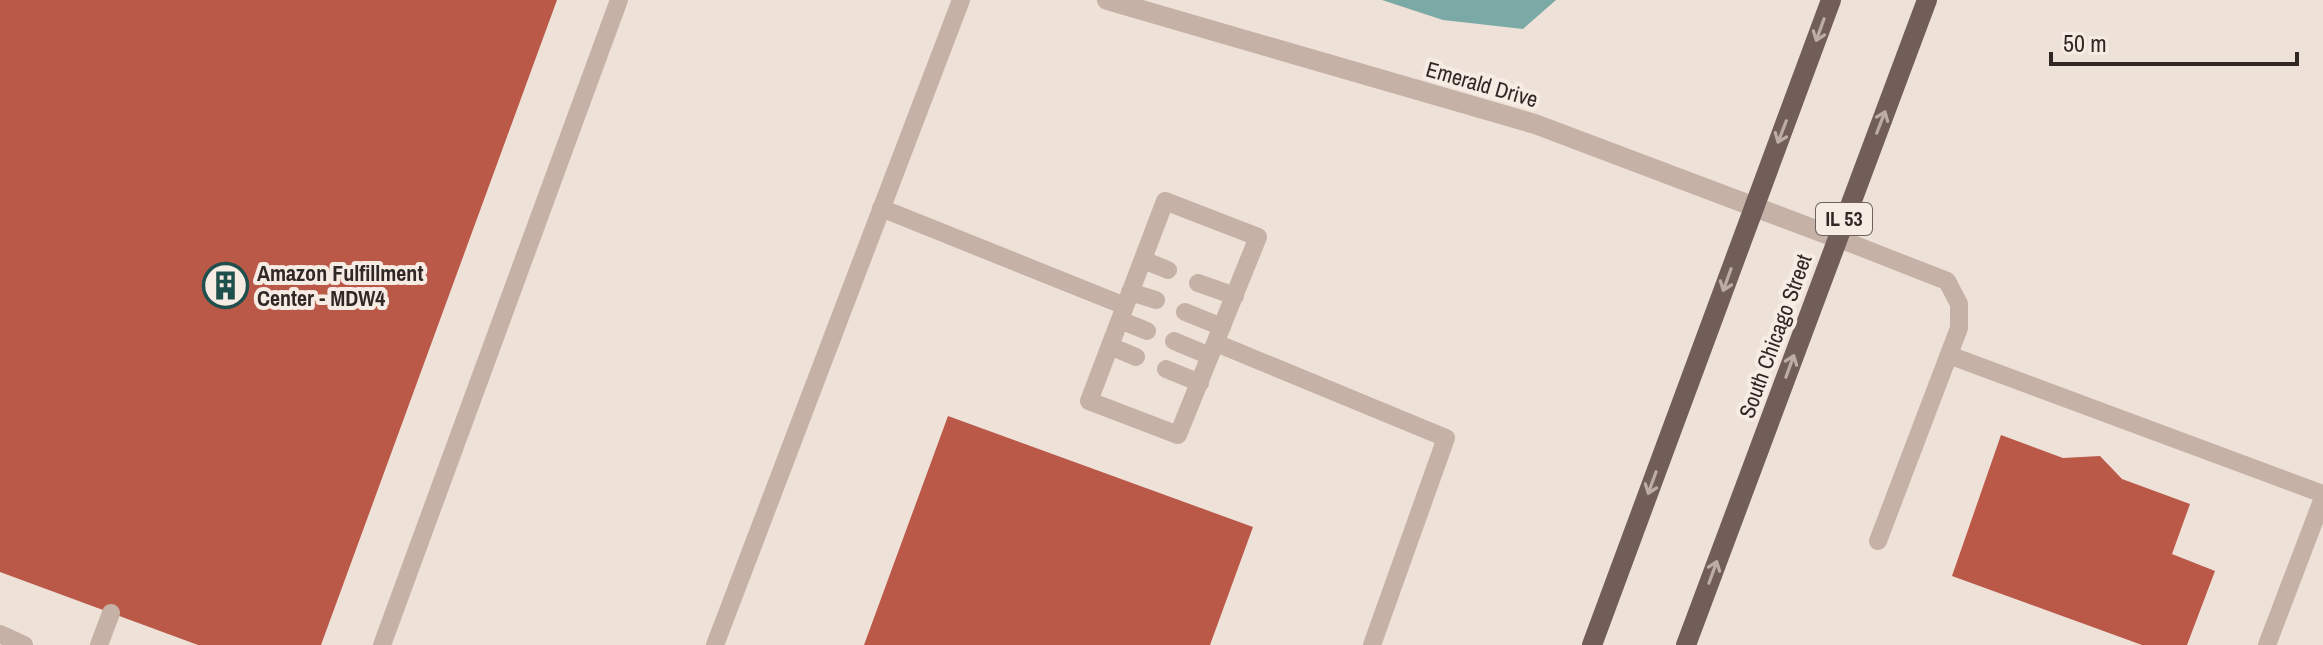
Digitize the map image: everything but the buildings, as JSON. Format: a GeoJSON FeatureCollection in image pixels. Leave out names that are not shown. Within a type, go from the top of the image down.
{"type":"FeatureCollection","features":[{"type":"Feature","properties":{"kind":"main road"},"geometry":{"type":"LineString","coordinates":[[1592,645],[1831,0]]}},
{"type":"Feature","properties":{"kind":"main road","name":"South Chicago Street"},"geometry":{"type":"LineString","coordinates":[[1686,645],[1927,0]]}},
{"type":"Feature","properties":{"kind":"street","name":"Emerald Drive"},"geometry":{"type":"LineString","coordinates":[[1107,0],[1535,124],[1837,238]]}},
{"type":"Feature","properties":{"kind":"lane"},"geometry":{"type":"LineString","coordinates":[[382,645],[619,0]]}},
{"type":"Feature","properties":{"kind":"lane"},"geometry":{"type":"LineString","coordinates":[[715,645],[961,0]]}},
{"type":"Feature","properties":{"kind":"lane"},"geometry":{"type":"LineString","coordinates":[[1165,201],[1258,237],[1178,435],[1089,401],[1143,260],[1165,201]]}},
{"type":"Feature","properties":{"kind":"lane"},"geometry":{"type":"LineString","coordinates":[[881,208],[1125,306],[1147,331]]}},
{"type":"Feature","properties":{"kind":"lane"},"geometry":{"type":"LineString","coordinates":[[1837,238],[1947,281],[1959,304],[1959,328],[1878,541]]}},
{"type":"Feature","properties":{"kind":"lane"},"geometry":{"type":"LineString","coordinates":[[1143,260],[1168,270]]}},
{"type":"Feature","properties":{"kind":"lane"},"geometry":{"type":"LineString","coordinates":[[1198,283],[1235,296]]}},
{"type":"Feature","properties":{"kind":"lane"},"geometry":{"type":"LineString","coordinates":[[1125,306],[1156,300]]}},
{"type":"Feature","properties":{"kind":"lane"},"geometry":{"type":"LineString","coordinates":[[1185,312],[1216,342]]}},
{"type":"Feature","properties":{"kind":"lane"},"geometry":{"type":"LineString","coordinates":[[1174,341],[1216,342],[1446,438],[1372,645]]}},
{"type":"Feature","properties":{"kind":"lane"},"geometry":{"type":"LineString","coordinates":[[1110,346],[1136,357]]}},
{"type":"Feature","properties":{"kind":"lane"},"geometry":{"type":"LineString","coordinates":[[1949,355],[2323,496],[2267,645]]}},
{"type":"Feature","properties":{"kind":"lane"},"geometry":{"type":"LineString","coordinates":[[1166,369],[1200,383]]}},
{"type":"Feature","properties":{"kind":"lane"},"geometry":{"type":"LineString","coordinates":[[99,645],[111,613]]}},
{"type":"Feature","properties":{"kind":"lane"},"geometry":{"type":"LineString","coordinates":[[0,634],[24,645]]}},
{"type":"Feature","properties":{"kind":"water"},"geometry":{"type":"Polygon","coordinates":[[[1382,0],[1556,0],[1523,29],[1443,20],[1382,0]]]}},
{"type":"Feature","properties":{"kind":"place","name":"Amazon Fulfillment Center - MDW4"},"geometry":{"type":"Point","coordinates":[226,286]}}]}
